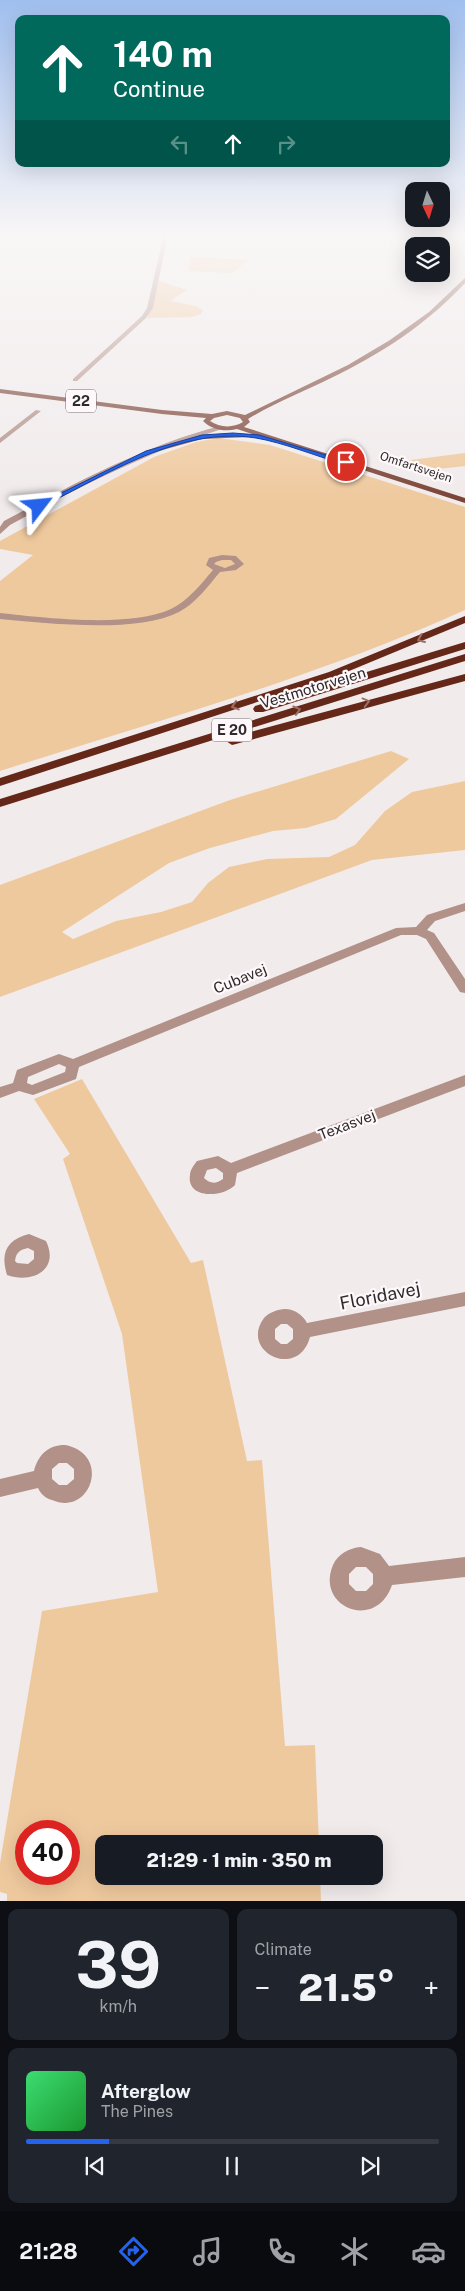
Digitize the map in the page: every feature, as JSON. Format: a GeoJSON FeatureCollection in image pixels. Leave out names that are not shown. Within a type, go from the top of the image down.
{"type":"FeatureCollection","features":[{"type":"Feature","properties":{"kind":"highway"},"geometry":{"type":"LineString","coordinates":[[0,782],[332,674],[465,619]]}},
{"type":"Feature","properties":{"kind":"highway","name":"Vestmotorvejen"},"geometry":{"type":"LineString","coordinates":[[0,790],[465,645]]}},
{"type":"Feature","properties":{"kind":"highway","name":"Vestmotorvejen"},"geometry":{"type":"LineString","coordinates":[[0,803],[465,657]]}},
{"type":"Feature","properties":{"kind":"highway"},"geometry":{"type":"LineString","coordinates":[[0,809],[336,711],[465,677]]}},
{"type":"Feature","properties":{"kind":"main road"},"geometry":{"type":"LineString","coordinates":[[232,414],[269,403],[336,372],[399,337],[418,323]]}},
{"type":"Feature","properties":{"kind":"main road","name":"22"},"geometry":{"type":"LineString","coordinates":[[0,391],[162,412],[212,416],[232,414],[246,421],[237,427],[220,428],[208,423],[162,412]]}},
{"type":"Feature","properties":{"kind":"main road"},"geometry":{"type":"LineString","coordinates":[[246,421],[269,403]]}},
{"type":"Feature","properties":{"kind":"main road"},"geometry":{"type":"LineString","coordinates":[[208,423],[212,416]]}},
{"type":"Feature","properties":{"kind":"main road","name":"Omfartsvejen"},"geometry":{"type":"LineString","coordinates":[[246,421],[465,495]]}},
{"type":"Feature","properties":{"kind":"main road","name":"Omfartsvejen"},"geometry":{"type":"LineString","coordinates":[[237,427],[465,501]]}},
{"type":"Feature","properties":{"kind":"main road"},"geometry":{"type":"LineString","coordinates":[[148,452],[192,439],[233,434],[257,436],[312,451]]}},
{"type":"Feature","properties":{"kind":"street"},"geometry":{"type":"LineString","coordinates":[[75,380],[138,323]]}},
{"type":"Feature","properties":{"kind":"street"},"geometry":{"type":"LineString","coordinates":[[0,441],[38,411]]}},
{"type":"Feature","properties":{"kind":"street"},"geometry":{"type":"LineString","coordinates":[[183,438],[208,423]]}},
{"type":"Feature","properties":{"kind":"street"},"geometry":{"type":"LineString","coordinates":[[0,532],[7,523],[63,493],[148,452],[183,438],[220,428]]}},
{"type":"Feature","properties":{"kind":"street"},"geometry":{"type":"LineString","coordinates":[[0,616],[54,621],[150,619],[173,611],[189,601],[218,569]]}},
{"type":"Feature","properties":{"kind":"street"},"geometry":{"type":"LineString","coordinates":[[465,907],[431,918],[419,931],[430,936],[465,990]]}},
{"type":"Feature","properties":{"kind":"street","name":"Cubavej"},"geometry":{"type":"LineString","coordinates":[[73,1064],[71,1075],[52,1083],[33,1090],[19,1086],[22,1074],[41,1065],[59,1059],[73,1064],[400,931],[419,931]]}},
{"type":"Feature","properties":{"kind":"street","name":"Texasvej"},"geometry":{"type":"LineString","coordinates":[[230,1170],[465,1080]]}},
{"type":"Feature","properties":{"kind":"street"},"geometry":{"type":"LineString","coordinates":[[0,1093],[19,1086]]}},
{"type":"Feature","properties":{"kind":"street","name":"Floridavej"},"geometry":{"type":"LineString","coordinates":[[303,1331],[465,1300]]}},
{"type":"Feature","properties":{"kind":"street"},"geometry":{"type":"LineString","coordinates":[[0,1488],[42,1478]]}},
{"type":"Feature","properties":{"kind":"street"},"geometry":{"type":"LineString","coordinates":[[382,1576],[465,1567]]}},
{"type":"Feature","properties":{"kind":"shaded area"},"geometry":{"type":"Polygon","coordinates":[[[218,438],[270,445],[465,507],[465,610],[351,657],[293,678],[0,771],[0,581],[33,555],[0,549],[0,541],[154,457],[196,442],[218,438]]]}},
{"type":"Feature","properties":{"kind":"shaded area"},"geometry":{"type":"Polygon","coordinates":[[[465,453],[465,466],[429,470],[403,461],[465,453]]]}},
{"type":"Feature","properties":{"kind":"shaded area"},"geometry":{"type":"Polygon","coordinates":[[[391,751],[409,759],[336,819],[306,828],[273,831],[210,848],[169,863],[62,932],[73,939],[116,921],[161,912],[192,902],[208,883],[229,867],[267,859],[329,857],[355,845],[385,811],[412,792],[465,781],[465,850],[372,860],[0,997],[0,885],[230,800],[391,751]]]}},
{"type":"Feature","properties":{"kind":"shaded area"},"geometry":{"type":"Polygon","coordinates":[[[82,1079],[191,1263],[203,1260],[247,1461],[262,1460],[285,1746],[315,1745],[319,1835],[95,1835],[95,1885],[320,1885],[321,1901],[7,1901],[7,1894],[0,1892],[0,1863],[42,1611],[158,1592],[122,1334],[63,1159],[70,1154],[34,1099],[82,1079]]]}},
{"type":"Feature","properties":{"kind":"route"},"geometry":{"type":"LineString","coordinates":[[39,506],[71,488],[148,452],[202,437],[233,434],[257,436],[346,462]]}}]}
